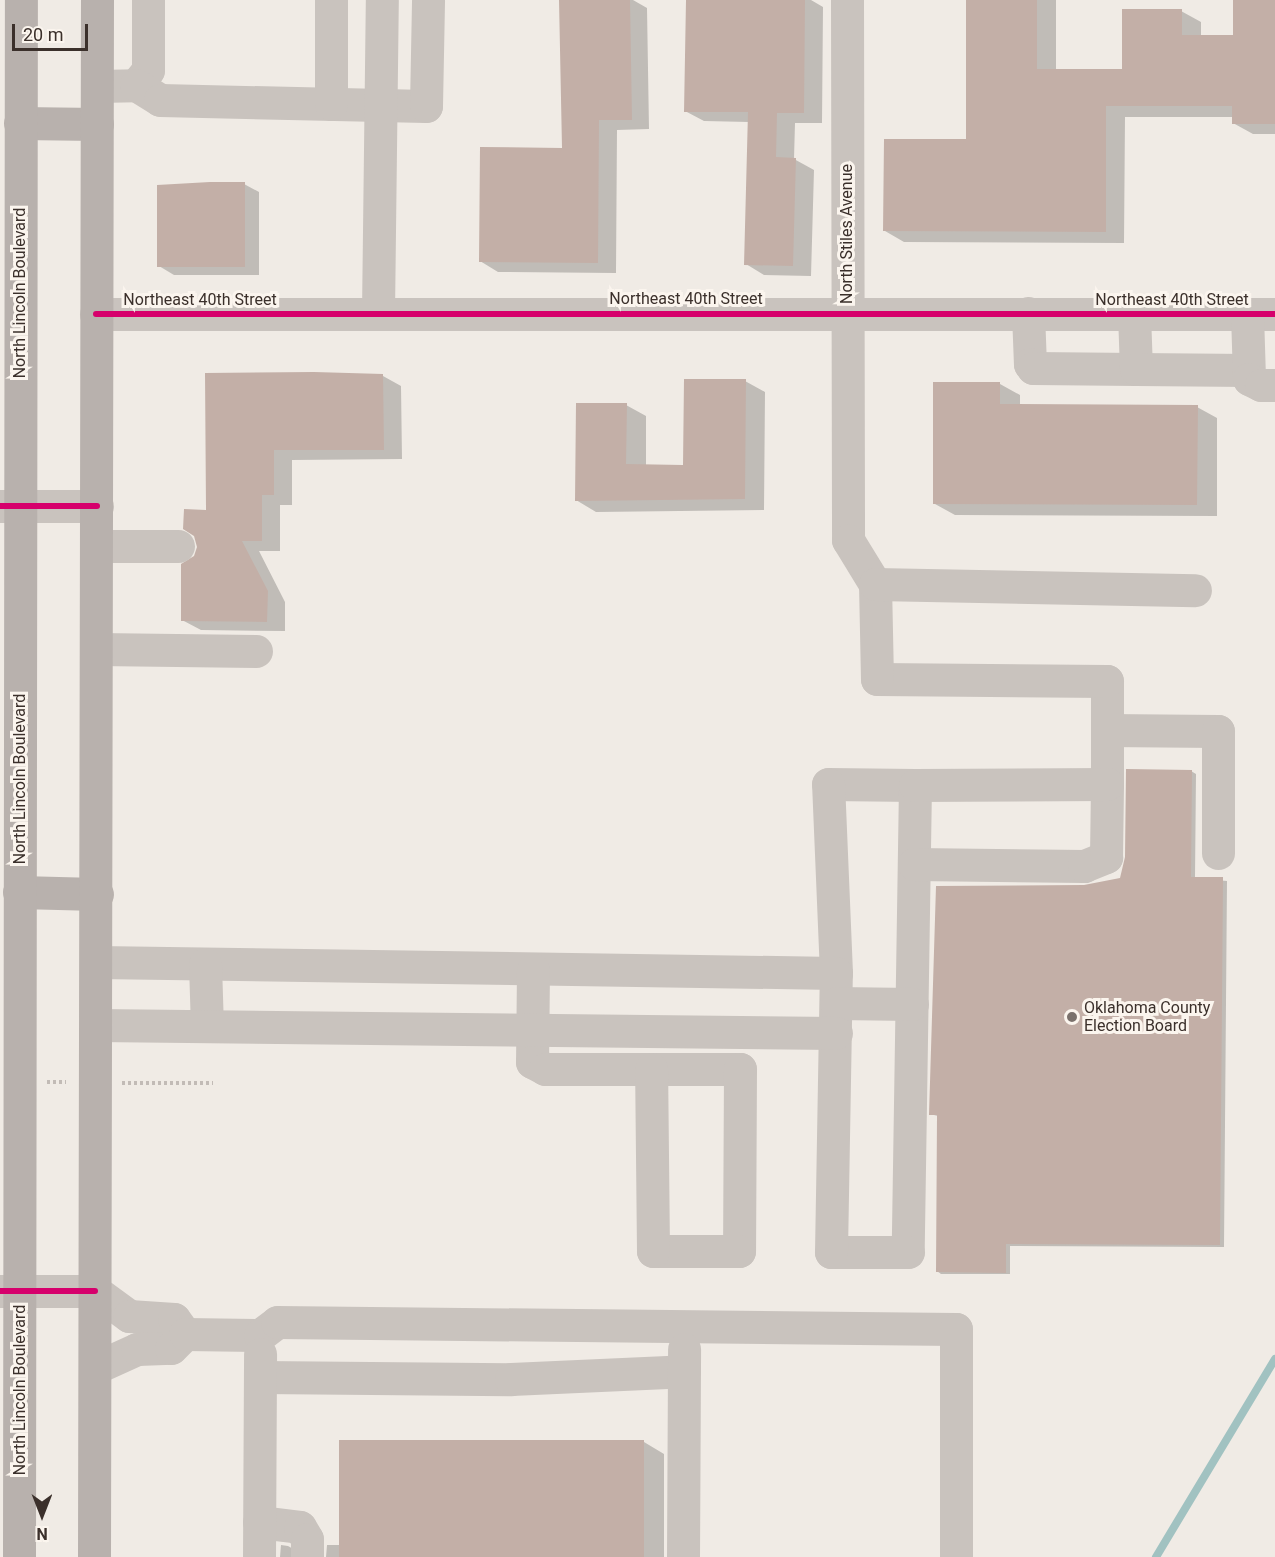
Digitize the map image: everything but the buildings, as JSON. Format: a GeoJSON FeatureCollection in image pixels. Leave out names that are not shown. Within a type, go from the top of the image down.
{"type":"FeatureCollection","features":[{"type":"Feature","properties":{"kind":"main road","name":"North Lincoln Boulevard"},"geometry":{"type":"LineString","coordinates":[[19,1557],[10,1502],[9,1133],[13,885],[10,696],[10,193],[20,123],[10,89],[21,0]]}},
{"type":"Feature","properties":{"kind":"main road"},"geometry":{"type":"LineString","coordinates":[[94,1557],[97,962],[97,0]]}},
{"type":"Feature","properties":{"kind":"main road"},"geometry":{"type":"LineString","coordinates":[[20,123],[97,124]]}},
{"type":"Feature","properties":{"kind":"main road"},"geometry":{"type":"LineString","coordinates":[[13,885],[97,894]]}},
{"type":"Feature","properties":{"kind":"street"},"geometry":{"type":"LineString","coordinates":[[136,86],[148,70],[148,0]]}},
{"type":"Feature","properties":{"kind":"street"},"geometry":{"type":"LineString","coordinates":[[331,0],[331,104]]}},
{"type":"Feature","properties":{"kind":"street"},"geometry":{"type":"LineString","coordinates":[[378,313],[382,0]]}},
{"type":"Feature","properties":{"kind":"street"},"geometry":{"type":"LineString","coordinates":[[97,86],[136,86],[160,100],[426,106],[428,0]]}},
{"type":"Feature","properties":{"kind":"street","name":"North Stiles Avenue"},"geometry":{"type":"LineString","coordinates":[[847,0],[848,540],[875,584]]}},
{"type":"Feature","properties":{"kind":"street","name":"Northeast 40th Street"},"geometry":{"type":"LineString","coordinates":[[96,314],[847,312],[1261,314]]}},
{"type":"Feature","properties":{"kind":"street"},"geometry":{"type":"LineString","coordinates":[[1028,313],[1030,364],[1033,368],[1136,369],[1262,377],[1261,314]]}},
{"type":"Feature","properties":{"kind":"street"},"geometry":{"type":"LineString","coordinates":[[1134,313],[1136,369]]}},
{"type":"Feature","properties":{"kind":"street"},"geometry":{"type":"LineString","coordinates":[[10,506],[97,506]]}},
{"type":"Feature","properties":{"kind":"street"},"geometry":{"type":"LineString","coordinates":[[97,546],[178,546]]}},
{"type":"Feature","properties":{"kind":"street"},"geometry":{"type":"LineString","coordinates":[[914,864],[1084,866],[1106,857],[1107,681],[877,680],[875,584],[1196,590]]}},
{"type":"Feature","properties":{"kind":"street"},"geometry":{"type":"LineString","coordinates":[[97,649],[256,651]]}},
{"type":"Feature","properties":{"kind":"street"},"geometry":{"type":"LineString","coordinates":[[1107,730],[1218,731],[1218,853]]}},
{"type":"Feature","properties":{"kind":"street"},"geometry":{"type":"LineString","coordinates":[[915,785],[908,1252],[831,1252],[837,1003],[828,784],[1107,784]]}},
{"type":"Feature","properties":{"kind":"street"},"geometry":{"type":"LineString","coordinates":[[97,962],[533,970],[837,1003],[912,1004]]}},
{"type":"Feature","properties":{"kind":"street"},"geometry":{"type":"LineString","coordinates":[[205,964],[207,1026]]}},
{"type":"Feature","properties":{"kind":"street"},"geometry":{"type":"LineString","coordinates":[[533,970],[532,1062],[545,1069],[651,1069],[740,1069],[739,1251],[654,1251],[651,1069]]}},
{"type":"Feature","properties":{"kind":"street"},"geometry":{"type":"LineString","coordinates":[[96,1025],[533,1028],[837,1003]]}},
{"type":"Feature","properties":{"kind":"street"},"geometry":{"type":"LineString","coordinates":[[10,1291],[95,1291],[129,1316],[174,1319],[185,1334]]}},
{"type":"Feature","properties":{"kind":"street"},"geometry":{"type":"LineString","coordinates":[[95,1368],[137,1349],[171,1348],[185,1334],[260,1335],[277,1322],[956,1329],[956,1557]]}},
{"type":"Feature","properties":{"kind":"street"},"geometry":{"type":"LineString","coordinates":[[683,1557],[684,1325]]}},
{"type":"Feature","properties":{"kind":"street"},"geometry":{"type":"LineString","coordinates":[[259,1557],[260,1335]]}},
{"type":"Feature","properties":{"kind":"street"},"geometry":{"type":"LineString","coordinates":[[260,1377],[511,1379],[684,1371]]}},
{"type":"Feature","properties":{"kind":"street"},"geometry":{"type":"LineString","coordinates":[[259,1522],[300,1527],[308,1539],[307,1557]]}},
{"type":"Feature","properties":{"kind":"path"},"geometry":{"type":"LineString","coordinates":[[44,1082],[76,1083]]}},
{"type":"Feature","properties":{"kind":"path"},"geometry":{"type":"LineString","coordinates":[[121,1083],[213,1083]]}},
{"type":"Feature","properties":{"kind":"waterway"},"geometry":{"type":"LineString","coordinates":[[1156,1557],[1275,1359]]}},
{"type":"Feature","properties":{"kind":"cycle path"},"geometry":{"type":"LineString","coordinates":[[96,314],[1275,314]]}},
{"type":"Feature","properties":{"kind":"cycle path"},"geometry":{"type":"LineString","coordinates":[[0,506],[97,506]]}},
{"type":"Feature","properties":{"kind":"cycle path"},"geometry":{"type":"LineString","coordinates":[[0,1291],[95,1291]]}},
{"type":"Feature","properties":{"kind":"place","name":"Oklahoma County Election Board"},"geometry":{"type":"Point","coordinates":[1072,1017]}}]}
